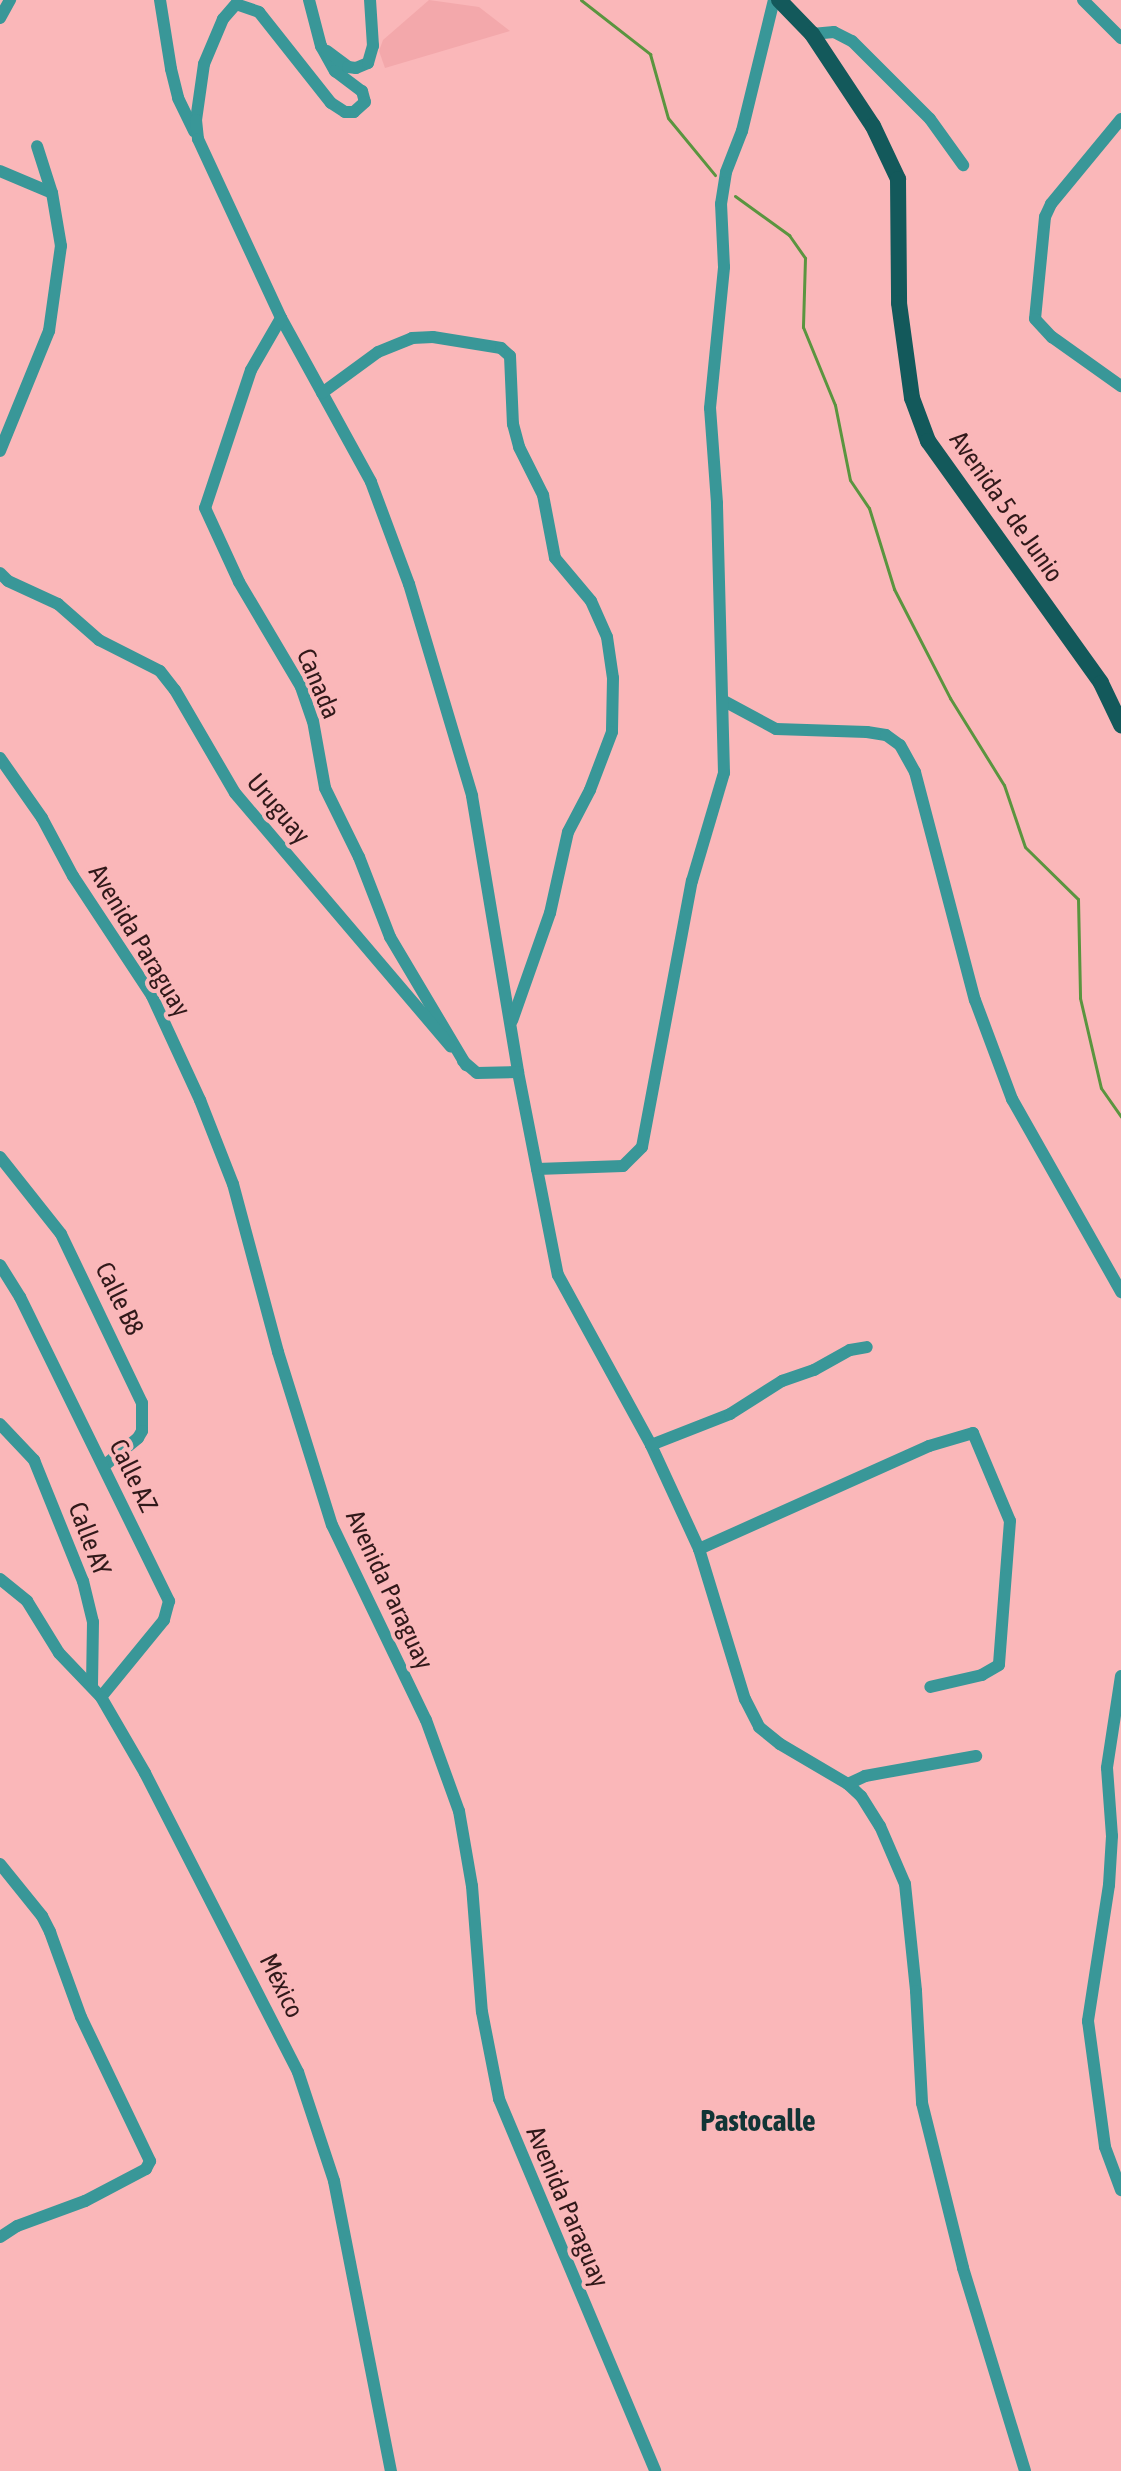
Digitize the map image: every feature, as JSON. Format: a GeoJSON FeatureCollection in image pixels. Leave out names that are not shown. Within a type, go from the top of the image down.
{"type":"FeatureCollection","features":[{"type":"Feature","properties":{"kind":"main road","name":"Avenida 5 de Junio"},"geometry":{"type":"LineString","coordinates":[[776,0],[812,34],[873,126],[898,179],[899,303],[912,398],[928,441],[1101,683],[1121,725]]}},
{"type":"Feature","properties":{"kind":"street"},"geometry":{"type":"LineString","coordinates":[[0,18],[10,0]]}},
{"type":"Feature","properties":{"kind":"street"},"geometry":{"type":"LineString","coordinates":[[160,0],[178,98],[281,318],[371,482],[409,584],[472,796],[518,1072],[558,1275],[651,1445],[699,1549],[745,1699],[759,1727],[780,1744],[848,1784],[870,1807],[905,1884],[916,1991],[922,2103],[963,2268],[1025,2471]]}},
{"type":"Feature","properties":{"kind":"street"},"geometry":{"type":"LineString","coordinates":[[198,139],[196,120],[204,64],[231,6],[241,4],[259,12],[331,103],[345,112],[354,112],[365,102],[365,96],[335,71],[321,46],[309,0]]}},
{"type":"Feature","properties":{"kind":"street"},"geometry":{"type":"LineString","coordinates":[[321,46],[348,67],[356,68],[368,63],[373,46],[370,0]]}},
{"type":"Feature","properties":{"kind":"street"},"geometry":{"type":"LineString","coordinates":[[537,1169],[623,1166],[642,1147],[692,881],[724,773],[724,701],[710,408],[724,267],[721,204],[726,172],[742,131],[776,0]]}},
{"type":"Feature","properties":{"kind":"street"},"geometry":{"type":"LineString","coordinates":[[1083,0],[1121,38]]}},
{"type":"Feature","properties":{"kind":"street"},"geometry":{"type":"LineString","coordinates":[[812,34],[834,32],[852,41],[930,119],[963,165]]}},
{"type":"Feature","properties":{"kind":"street"},"geometry":{"type":"LineString","coordinates":[[1121,119],[1051,204],[1045,217],[1035,319],[1041,328],[1121,386]]}},
{"type":"Feature","properties":{"kind":"street"},"geometry":{"type":"LineString","coordinates":[[0,451],[49,331],[61,246],[52,193],[37,146]]}},
{"type":"Feature","properties":{"kind":"street"},"geometry":{"type":"LineString","coordinates":[[0,171],[52,193]]}},
{"type":"Feature","properties":{"kind":"street","name":"Canada"},"geometry":{"type":"LineString","coordinates":[[281,318],[251,370],[205,508],[239,582],[301,687],[313,721],[325,788],[359,857],[390,937],[466,1065]]}},
{"type":"Feature","properties":{"kind":"street"},"geometry":{"type":"LineString","coordinates":[[322,393],[394,342],[433,337],[501,348],[510,356],[513,424],[519,447],[543,495],[555,558],[591,601],[607,637],[613,678],[612,732],[595,779],[568,832],[550,913],[511,1021]]}},
{"type":"Feature","properties":{"kind":"street","name":"Uruguay"},"geometry":{"type":"LineString","coordinates":[[0,573],[8,581],[58,604],[99,640],[160,671],[175,690],[235,793],[466,1065]]}},
{"type":"Feature","properties":{"kind":"street"},"geometry":{"type":"LineString","coordinates":[[724,701],[776,729],[867,732],[886,735],[900,745],[915,772],[975,1000],[1012,1099],[1121,1292]]}},
{"type":"Feature","properties":{"kind":"street","name":"Avenida Paraguay"},"geometry":{"type":"LineString","coordinates":[[0,758],[42,818],[73,876],[152,996],[200,1100],[233,1184],[278,1352],[328,1514],[426,1720],[459,1811],[472,1886],[484,2024],[499,2099],[655,2471]]}},
{"type":"Feature","properties":{"kind":"street"},"geometry":{"type":"LineString","coordinates":[[466,1065],[477,1073],[518,1072]]}},
{"type":"Feature","properties":{"kind":"street","name":"Calle B8"},"geometry":{"type":"LineString","coordinates":[[0,1157],[61,1234],[142,1403],[142,1431],[138,1438],[105,1465]]}},
{"type":"Feature","properties":{"kind":"street","name":"Calle AZ"},"geometry":{"type":"LineString","coordinates":[[0,1265],[20,1297],[105,1465],[169,1601],[170,1611],[101,1697]]}},
{"type":"Feature","properties":{"kind":"street"},"geometry":{"type":"LineString","coordinates":[[651,1445],[730,1414],[782,1381],[814,1370],[850,1350],[867,1347]]}},
{"type":"Feature","properties":{"kind":"street","name":"Calle AY"},"geometry":{"type":"LineString","coordinates":[[0,1424],[34,1460],[83,1581],[93,1622],[92,1686]]}},
{"type":"Feature","properties":{"kind":"street"},"geometry":{"type":"LineString","coordinates":[[699,1549],[929,1446],[973,1433],[1010,1521],[999,1665],[982,1675],[930,1687]]}},
{"type":"Feature","properties":{"kind":"street","name":"México"},"geometry":{"type":"LineString","coordinates":[[0,1579],[27,1601],[59,1653],[101,1697],[145,1773],[298,2072],[334,2181],[391,2471]]}},
{"type":"Feature","properties":{"kind":"street"},"geometry":{"type":"LineString","coordinates":[[1121,1676],[1107,1768],[1112,1836],[1109,1885],[1088,2021],[1105,2147],[1121,2190]]}},
{"type":"Feature","properties":{"kind":"street"},"geometry":{"type":"LineString","coordinates":[[848,1784],[865,1776],[976,1756]]}},
{"type":"Feature","properties":{"kind":"street"},"geometry":{"type":"LineString","coordinates":[[0,1864],[42,1916],[50,1932],[81,2017],[150,2165],[85,2201],[17,2226],[0,2237]]}},
{"type":"Feature","properties":{"kind":"shaded area"},"geometry":{"type":"Polygon","coordinates":[[[429,0],[479,7],[510,31],[385,68],[379,51],[383,40],[429,0]]]}},
{"type":"Feature","properties":{"kind":"waterway"},"geometry":{"type":"LineString","coordinates":[[581,0],[650,54],[668,118],[715,175]]}},
{"type":"Feature","properties":{"kind":"waterway"},"geometry":{"type":"LineString","coordinates":[[735,196],[789,235],[805,258],[803,327],[835,405],[850,480],[869,508],[894,589],[950,698],[1004,785],[1025,847],[1078,899],[1080,998],[1101,1088],[1121,1117]]}},
{"type":"Feature","properties":{"kind":"district","name":"Pastocalle"},"geometry":{"type":"Point","coordinates":[758,2120]}}]}
